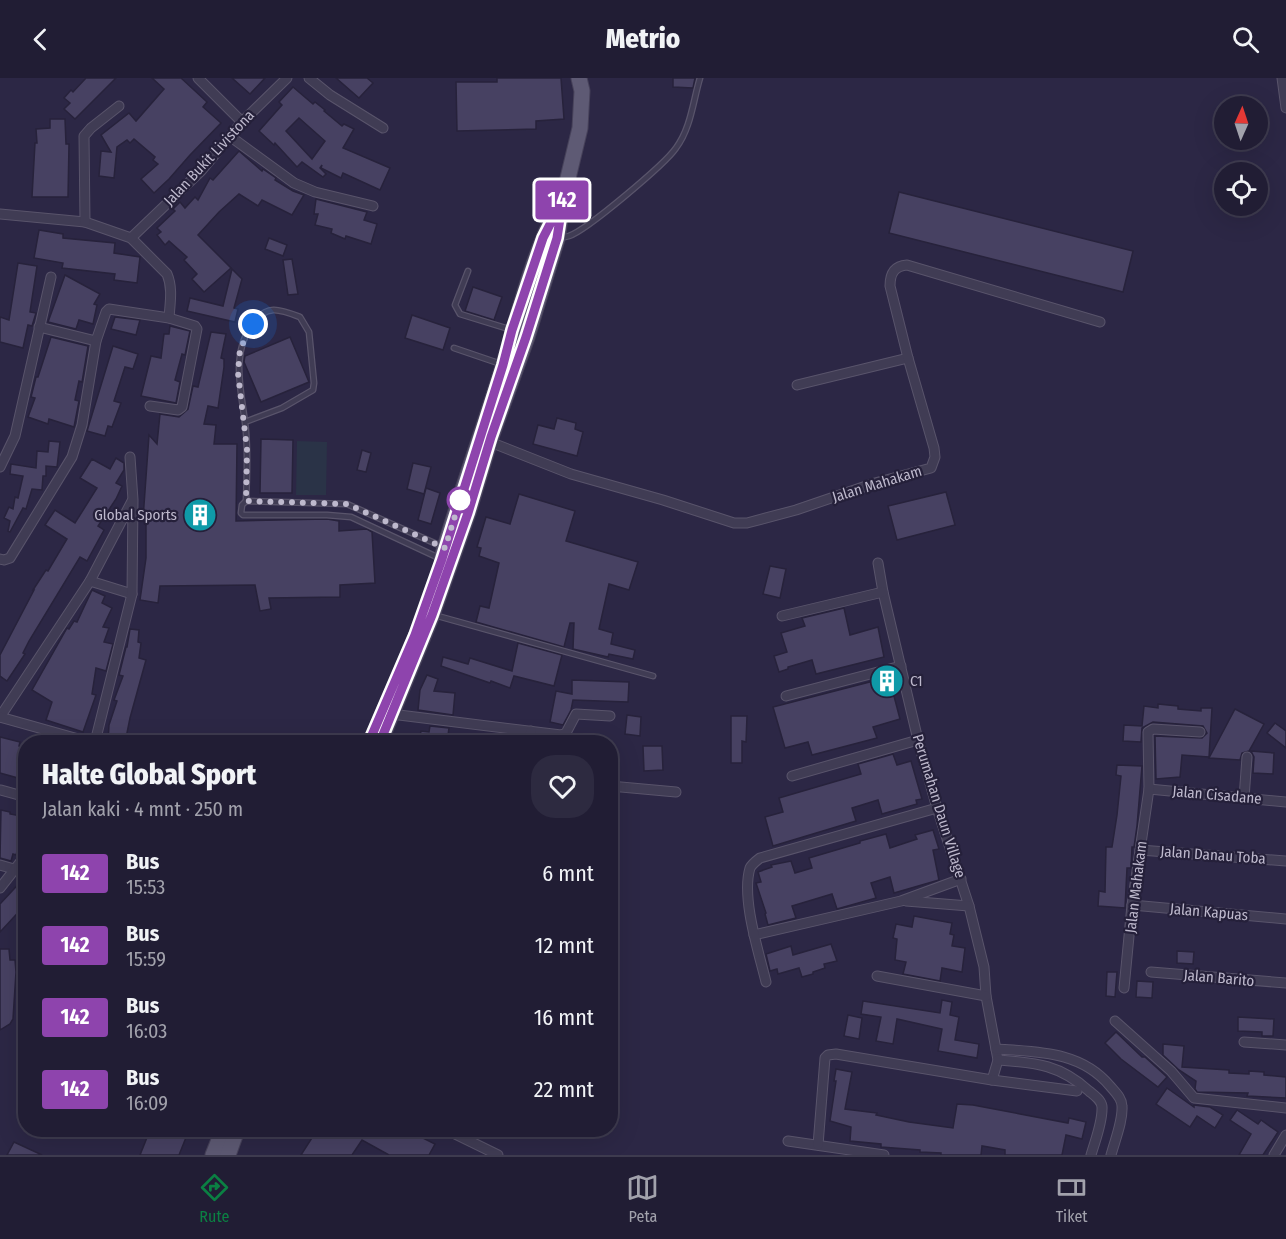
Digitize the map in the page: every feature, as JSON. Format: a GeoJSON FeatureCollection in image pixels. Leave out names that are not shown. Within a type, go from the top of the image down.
{"type":"FeatureCollection","features":[{"type":"Feature","properties":{"kind":"main road"},"geometry":{"type":"LineString","coordinates":[[372,735],[415,635],[490,424],[526,337],[557,238],[563,199],[580,129],[583,82]]}},
{"type":"Feature","properties":{"kind":"main road"},"geometry":{"type":"LineString","coordinates":[[383,735],[432,615],[468,513],[490,442],[490,424],[512,330],[543,238],[563,199]]}},
{"type":"Feature","properties":{"kind":"main road"},"geometry":{"type":"LineString","coordinates":[[213,1155],[220,1137]]}},
{"type":"Feature","properties":{"kind":"main road"},"geometry":{"type":"LineString","coordinates":[[228,1155],[234,1137]]}},
{"type":"Feature","properties":{"kind":"street"},"geometry":{"type":"LineString","coordinates":[[198,78],[242,122]]}},
{"type":"Feature","properties":{"kind":"street","name":"Jalan Bukit Livistona"},"geometry":{"type":"LineString","coordinates":[[131,238],[201,171],[242,122],[286,78]]}},
{"type":"Feature","properties":{"kind":"street"},"geometry":{"type":"LineString","coordinates":[[309,78],[330,95],[382,128]]}},
{"type":"Feature","properties":{"kind":"street"},"geometry":{"type":"LineString","coordinates":[[1282,78],[1286,108]]}},
{"type":"Feature","properties":{"kind":"street"},"geometry":{"type":"LineString","coordinates":[[85,222],[84,136],[118,106]]}},
{"type":"Feature","properties":{"kind":"street"},"geometry":{"type":"LineString","coordinates":[[231,137],[294,183],[315,192],[373,206]]}},
{"type":"Feature","properties":{"kind":"street"},"geometry":{"type":"LineString","coordinates":[[0,214],[85,222],[131,238],[167,274],[170,280],[169,318]]}},
{"type":"Feature","properties":{"kind":"street","name":"Jalan Mahakam"},"geometry":{"type":"LineString","coordinates":[[490,442],[571,474],[734,523],[747,523],[931,468],[935,457],[934,448],[890,286],[890,278],[895,269],[907,265],[1101,322]]}},
{"type":"Feature","properties":{"kind":"street"},"geometry":{"type":"LineString","coordinates":[[0,466],[15,435],[51,277]]}},
{"type":"Feature","properties":{"kind":"street"},"geometry":{"type":"LineString","coordinates":[[0,559],[10,558],[72,457],[82,425],[96,341],[109,309],[169,318],[195,326],[197,332],[183,403],[178,410],[150,406]]}},
{"type":"Feature","properties":{"kind":"street"},"geometry":{"type":"LineString","coordinates":[[39,327],[96,341]]}},
{"type":"Feature","properties":{"kind":"street"},"geometry":{"type":"LineString","coordinates":[[797,385],[908,358]]}},
{"type":"Feature","properties":{"kind":"street"},"geometry":{"type":"LineString","coordinates":[[97,735],[132,594],[133,500],[130,457]]}},
{"type":"Feature","properties":{"kind":"street"},"geometry":{"type":"LineString","coordinates":[[64,735],[0,717],[90,581],[133,500]]}},
{"type":"Feature","properties":{"kind":"street","name":"Perumahan Daun Village"},"geometry":{"type":"LineString","coordinates":[[878,563],[918,740],[937,808],[969,906],[984,967],[986,996],[998,1060]]}},
{"type":"Feature","properties":{"kind":"street"},"geometry":{"type":"LineString","coordinates":[[90,581],[132,594]]}},
{"type":"Feature","properties":{"kind":"street"},"geometry":{"type":"LineString","coordinates":[[782,616],[883,592]]}},
{"type":"Feature","properties":{"kind":"street"},"geometry":{"type":"LineString","coordinates":[[786,696],[901,666]]}},
{"type":"Feature","properties":{"kind":"street"},"geometry":{"type":"LineString","coordinates":[[391,714],[561,735],[566,733],[576,714],[610,716]]}},
{"type":"Feature","properties":{"kind":"street","name":"Jalan Mahakam"},"geometry":{"type":"LineString","coordinates":[[1124,988],[1132,905],[1149,789],[1148,732],[1153,729],[1200,732]]}},
{"type":"Feature","properties":{"kind":"street"},"geometry":{"type":"LineString","coordinates":[[530,735],[531,731]]}},
{"type":"Feature","properties":{"kind":"street"},"geometry":{"type":"LineString","coordinates":[[792,776],[918,740]]}},
{"type":"Feature","properties":{"kind":"street"},"geometry":{"type":"LineString","coordinates":[[1244,798],[1248,757]]}},
{"type":"Feature","properties":{"kind":"street"},"geometry":{"type":"LineString","coordinates":[[618,787],[676,792]]}},
{"type":"Feature","properties":{"kind":"street","name":"Jalan Cisadane"},"geometry":{"type":"LineString","coordinates":[[1149,789],[1286,802]]}},
{"type":"Feature","properties":{"kind":"street"},"geometry":{"type":"LineString","coordinates":[[1,790],[18,795]]}},
{"type":"Feature","properties":{"kind":"street"},"geometry":{"type":"LineString","coordinates":[[766,982],[754,934],[748,893],[750,868],[754,862],[760,858],[937,808]]}},
{"type":"Feature","properties":{"kind":"street","name":"Jalan Danau Toba"},"geometry":{"type":"LineString","coordinates":[[1140,850],[1286,861]]}},
{"type":"Feature","properties":{"kind":"street"},"geometry":{"type":"LineString","coordinates":[[0,888],[18,864]]}},
{"type":"Feature","properties":{"kind":"street"},"geometry":{"type":"LineString","coordinates":[[0,865],[14,868]]}},
{"type":"Feature","properties":{"kind":"street"},"geometry":{"type":"LineString","coordinates":[[754,934],[901,900],[961,879]]}},
{"type":"Feature","properties":{"kind":"street"},"geometry":{"type":"LineString","coordinates":[[901,900],[969,906]]}},
{"type":"Feature","properties":{"kind":"street","name":"Jalan Kapuas"},"geometry":{"type":"LineString","coordinates":[[1132,905],[1286,919]]}},
{"type":"Feature","properties":{"kind":"street","name":"Jalan Barito"},"geometry":{"type":"LineString","coordinates":[[1151,972],[1286,983]]}},
{"type":"Feature","properties":{"kind":"street"},"geometry":{"type":"LineString","coordinates":[[877,976],[986,996]]}},
{"type":"Feature","properties":{"kind":"street"},"geometry":{"type":"LineString","coordinates":[[1115,1021],[1171,1071],[1194,1098],[1286,1108]]}},
{"type":"Feature","properties":{"kind":"street"},"geometry":{"type":"LineString","coordinates":[[1244,1042],[1286,1045]]}},
{"type":"Feature","properties":{"kind":"street"},"geometry":{"type":"LineString","coordinates":[[996,1049],[1060,1055],[1084,1064],[1106,1082],[1122,1105],[1111,1155]]}},
{"type":"Feature","properties":{"kind":"street"},"geometry":{"type":"LineString","coordinates":[[818,1145],[825,1058],[828,1055],[836,1054],[992,1080],[1077,1091]]}},
{"type":"Feature","properties":{"kind":"street"},"geometry":{"type":"LineString","coordinates":[[992,1080],[998,1060],[1042,1064],[1077,1080],[1100,1101],[1103,1110],[1092,1155]]}},
{"type":"Feature","properties":{"kind":"street"},"geometry":{"type":"LineString","coordinates":[[1274,1155],[1286,1135]]}},
{"type":"Feature","properties":{"kind":"street"},"geometry":{"type":"LineString","coordinates":[[461,1137],[498,1155]]}},
{"type":"Feature","properties":{"kind":"street"},"geometry":{"type":"LineString","coordinates":[[788,1141],[884,1155]]}},
{"type":"Feature","properties":{"kind":"lane"},"geometry":{"type":"LineString","coordinates":[[557,238],[569,236],[583,228],[658,167],[676,149],[688,125],[700,78]]}},
{"type":"Feature","properties":{"kind":"lane"},"geometry":{"type":"LineString","coordinates":[[468,271],[455,305],[456,310],[460,314],[512,330]]}},
{"type":"Feature","properties":{"kind":"lane"},"geometry":{"type":"LineString","coordinates":[[245,422],[282,408],[313,390],[309,332],[300,317],[283,310],[268,310],[261,313],[245,335],[240,349],[238,373],[247,450],[246,501],[242,505],[241,513],[243,515],[351,517],[443,554]]}},
{"type":"Feature","properties":{"kind":"lane"},"geometry":{"type":"LineString","coordinates":[[454,348],[503,365]]}},
{"type":"Feature","properties":{"kind":"lane"},"geometry":{"type":"LineString","coordinates":[[246,501],[347,504],[443,554]]}},
{"type":"Feature","properties":{"kind":"lane"},"geometry":{"type":"LineString","coordinates":[[330,504],[331,515]]}},
{"type":"Feature","properties":{"kind":"lane"},"geometry":{"type":"LineString","coordinates":[[357,520],[360,511]]}},
{"type":"Feature","properties":{"kind":"lane"},"geometry":{"type":"LineString","coordinates":[[432,615],[652,676]]}},
{"type":"Feature","properties":{"kind":"shaded area"},"geometry":{"type":"Polygon","coordinates":[[[297,441],[327,442],[326,495],[296,495],[297,441]]]}},
{"type":"Feature","properties":{"kind":"building"},"geometry":{"type":"Polygon","coordinates":[[[86,78],[116,78],[75,119],[64,109],[70,103],[64,98],[86,78]]]}},
{"type":"Feature","properties":{"kind":"building"},"geometry":{"type":"Polygon","coordinates":[[[152,78],[181,78],[207,102],[203,107],[221,123],[154,193],[141,179],[158,164],[153,160],[155,157],[134,139],[130,143],[127,140],[117,147],[114,178],[99,176],[101,151],[111,152],[101,135],[129,113],[136,121],[164,89],[152,78]]]}},
{"type":"Feature","properties":{"kind":"building"},"geometry":{"type":"Polygon","coordinates":[[[232,78],[265,78],[250,94],[232,78]]]}},
{"type":"Feature","properties":{"kind":"building"},"geometry":{"type":"Polygon","coordinates":[[[336,78],[367,78],[373,83],[359,98],[336,78]]]}},
{"type":"Feature","properties":{"kind":"building"},"geometry":{"type":"Polygon","coordinates":[[[497,78],[561,78],[564,119],[536,121],[536,129],[457,131],[456,82],[497,82],[497,78]]]}},
{"type":"Feature","properties":{"kind":"building"},"geometry":{"type":"Polygon","coordinates":[[[673,78],[695,78],[693,88],[673,87],[673,78]]]}},
{"type":"Feature","properties":{"kind":"building"},"geometry":{"type":"Polygon","coordinates":[[[293,87],[313,104],[315,102],[342,126],[344,124],[354,129],[343,148],[390,168],[380,190],[343,173],[341,178],[321,168],[322,165],[320,168],[326,174],[323,177],[302,162],[297,167],[275,143],[274,145],[259,131],[282,105],[279,102],[293,87]],[[299,118],[286,131],[312,159],[325,141],[299,118]]]}},
{"type":"Feature","properties":{"kind":"building"},"geometry":{"type":"Polygon","coordinates":[[[50,119],[65,119],[66,144],[69,144],[68,197],[32,197],[35,143],[37,143],[36,129],[50,128],[50,119]]]}},
{"type":"Feature","properties":{"kind":"building"},"geometry":{"type":"Polygon","coordinates":[[[239,151],[262,171],[263,169],[276,178],[275,180],[304,195],[292,215],[262,200],[258,206],[239,194],[219,212],[198,235],[231,268],[204,292],[192,279],[197,274],[184,260],[187,257],[169,241],[165,245],[157,235],[161,232],[157,228],[175,211],[173,209],[180,202],[185,208],[195,197],[198,200],[210,178],[213,180],[239,151]]]}},
{"type":"Feature","properties":{"kind":"building"},"geometry":{"type":"Polygon","coordinates":[[[899,192],[1133,251],[1123,292],[889,233],[899,192]]]}},
{"type":"Feature","properties":{"kind":"building"},"geometry":{"type":"Polygon","coordinates":[[[316,199],[367,212],[364,220],[377,224],[371,244],[346,236],[345,239],[331,233],[332,229],[315,225],[318,214],[314,214],[316,199]]]}},
{"type":"Feature","properties":{"kind":"building"},"geometry":{"type":"Polygon","coordinates":[[[39,230],[63,234],[63,238],[115,243],[114,253],[140,257],[137,283],[114,280],[115,274],[62,268],[63,263],[34,258],[39,230]]]}},
{"type":"Feature","properties":{"kind":"building"},"geometry":{"type":"Polygon","coordinates":[[[269,238],[287,245],[283,256],[265,249],[269,238]]]}},
{"type":"Feature","properties":{"kind":"building"},"geometry":{"type":"Polygon","coordinates":[[[292,259],[298,294],[288,295],[283,260],[292,259]]]}},
{"type":"Feature","properties":{"kind":"building"},"geometry":{"type":"Polygon","coordinates":[[[18,263],[37,266],[30,312],[36,313],[32,326],[28,325],[23,348],[0,342],[0,317],[9,320],[18,263]]]}},
{"type":"Feature","properties":{"kind":"building"},"geometry":{"type":"Polygon","coordinates":[[[232,269],[242,279],[234,308],[238,309],[235,322],[187,311],[190,298],[223,306],[232,269]]]}},
{"type":"Feature","properties":{"kind":"building"},"geometry":{"type":"Polygon","coordinates":[[[65,275],[100,294],[94,304],[97,305],[93,324],[79,320],[76,329],[48,322],[65,275]]]}},
{"type":"Feature","properties":{"kind":"building"},"geometry":{"type":"Polygon","coordinates":[[[473,287],[502,297],[494,320],[465,311],[473,287]]]}},
{"type":"Feature","properties":{"kind":"building"},"geometry":{"type":"Polygon","coordinates":[[[412,315],[450,328],[443,350],[405,338],[412,315]]]}},
{"type":"Feature","properties":{"kind":"building"},"geometry":{"type":"Polygon","coordinates":[[[115,317],[140,320],[136,335],[111,329],[115,317]]]}},
{"type":"Feature","properties":{"kind":"building"},"geometry":{"type":"Polygon","coordinates":[[[170,326],[190,331],[185,355],[182,354],[175,380],[180,382],[176,403],[141,396],[151,356],[161,358],[164,334],[169,334],[170,326]]]}},
{"type":"Feature","properties":{"kind":"building"},"geometry":{"type":"Polygon","coordinates":[[[211,332],[226,334],[221,358],[224,359],[224,367],[218,408],[208,406],[204,424],[216,425],[214,444],[237,444],[236,521],[327,519],[339,521],[339,531],[367,529],[372,532],[375,583],[340,585],[340,597],[269,598],[271,609],[260,611],[255,585],[160,586],[158,603],[140,600],[146,558],[146,525],[143,519],[149,435],[157,444],[160,414],[179,417],[188,409],[193,386],[198,387],[211,332]]]}},
{"type":"Feature","properties":{"kind":"building"},"geometry":{"type":"Polygon","coordinates":[[[51,337],[88,346],[82,382],[79,381],[75,400],[79,401],[74,427],[49,419],[48,424],[28,417],[35,398],[31,397],[36,377],[38,377],[51,337]]]}},
{"type":"Feature","properties":{"kind":"building"},"geometry":{"type":"Polygon","coordinates":[[[290,337],[309,382],[261,402],[244,362],[245,356],[290,337]]]}},
{"type":"Feature","properties":{"kind":"building"},"geometry":{"type":"Polygon","coordinates":[[[113,346],[138,354],[133,369],[125,367],[114,401],[121,403],[112,427],[108,426],[105,436],[87,431],[113,346]]]}},
{"type":"Feature","properties":{"kind":"building"},"geometry":{"type":"Polygon","coordinates":[[[557,418],[576,423],[575,429],[583,432],[577,456],[533,444],[538,425],[554,429],[557,418]]]}},
{"type":"Feature","properties":{"kind":"building"},"geometry":{"type":"Polygon","coordinates":[[[261,439],[293,440],[292,493],[260,493],[261,439]]]}},
{"type":"Feature","properties":{"kind":"building"},"geometry":{"type":"Polygon","coordinates":[[[49,441],[60,442],[57,467],[46,466],[42,490],[32,489],[26,509],[23,508],[10,532],[8,531],[10,521],[4,518],[9,507],[13,509],[15,497],[18,498],[23,476],[10,474],[11,464],[36,468],[37,451],[48,452],[49,441]]]}},
{"type":"Feature","properties":{"kind":"building"},"geometry":{"type":"Polygon","coordinates":[[[362,450],[371,453],[366,472],[357,470],[362,450]]]}},
{"type":"Feature","properties":{"kind":"building"},"geometry":{"type":"Polygon","coordinates":[[[116,458],[124,463],[124,470],[116,483],[122,486],[98,526],[104,530],[87,561],[80,557],[29,641],[23,653],[25,654],[7,681],[0,676],[0,655],[33,590],[46,570],[48,571],[67,539],[45,525],[55,510],[75,523],[97,488],[80,478],[92,459],[110,469],[116,458]]]}},
{"type":"Feature","properties":{"kind":"building"},"geometry":{"type":"Polygon","coordinates":[[[413,463],[431,467],[424,494],[407,489],[413,463]]]}},
{"type":"Feature","properties":{"kind":"building"},"geometry":{"type":"Polygon","coordinates":[[[426,488],[440,493],[431,524],[418,520],[426,488]]]}},
{"type":"Feature","properties":{"kind":"building"},"geometry":{"type":"Polygon","coordinates":[[[946,492],[955,525],[897,540],[888,506],[946,492]]]}},
{"type":"Feature","properties":{"kind":"building"},"geometry":{"type":"Polygon","coordinates":[[[519,494],[575,511],[566,541],[638,562],[629,590],[609,584],[599,629],[613,633],[611,644],[635,650],[633,659],[609,654],[608,657],[573,649],[574,623],[570,623],[564,647],[476,622],[480,606],[489,608],[499,563],[479,556],[481,548],[477,547],[486,517],[510,524],[519,494]]]}},
{"type":"Feature","properties":{"kind":"building"},"geometry":{"type":"Polygon","coordinates":[[[770,566],[786,569],[780,598],[763,594],[770,566]]]}},
{"type":"Feature","properties":{"kind":"building"},"geometry":{"type":"Polygon","coordinates":[[[92,590],[105,596],[102,603],[112,608],[103,627],[109,628],[104,642],[113,644],[106,671],[96,668],[92,694],[96,695],[83,732],[46,720],[52,702],[32,690],[67,628],[69,629],[74,621],[77,622],[92,590]]]}},
{"type":"Feature","properties":{"kind":"building"},"geometry":{"type":"Polygon","coordinates":[[[844,608],[850,635],[878,627],[884,657],[816,674],[812,660],[779,672],[774,656],[787,652],[781,633],[805,626],[802,618],[844,608]]]}},
{"type":"Feature","properties":{"kind":"building"},"geometry":{"type":"Polygon","coordinates":[[[130,629],[139,630],[138,642],[141,643],[139,658],[146,660],[127,735],[108,735],[109,725],[117,701],[114,700],[123,676],[119,675],[130,629]]]}},
{"type":"Feature","properties":{"kind":"building"},"geometry":{"type":"Polygon","coordinates":[[[518,643],[562,655],[554,686],[514,676],[510,688],[441,666],[443,657],[468,664],[470,658],[512,671],[518,643]]]}},
{"type":"Feature","properties":{"kind":"building"},"geometry":{"type":"Polygon","coordinates":[[[427,675],[438,679],[434,691],[455,693],[453,715],[418,710],[420,690],[427,675]]]}},
{"type":"Feature","properties":{"kind":"building"},"geometry":{"type":"Polygon","coordinates":[[[889,677],[900,719],[873,727],[877,738],[812,755],[808,742],[785,748],[773,707],[889,677]]]}},
{"type":"Feature","properties":{"kind":"building"},"geometry":{"type":"Polygon","coordinates":[[[572,680],[629,682],[628,702],[573,700],[571,710],[563,725],[550,722],[556,691],[572,694],[572,680]]]}},
{"type":"Feature","properties":{"kind":"building"},"geometry":{"type":"Polygon","coordinates":[[[1158,704],[1201,711],[1201,708],[1212,708],[1209,757],[1182,755],[1180,777],[1156,779],[1155,736],[1202,738],[1207,733],[1203,726],[1153,722],[1142,728],[1141,742],[1123,741],[1124,725],[1142,726],[1144,706],[1158,708],[1158,704]]]}},
{"type":"Feature","properties":{"kind":"building"},"geometry":{"type":"Polygon","coordinates":[[[1235,709],[1264,724],[1249,751],[1242,753],[1240,760],[1209,758],[1235,709]]]}},
{"type":"Feature","properties":{"kind":"building"},"geometry":{"type":"Polygon","coordinates":[[[627,715],[641,717],[640,736],[625,734],[627,715]]]}},
{"type":"Feature","properties":{"kind":"building"},"geometry":{"type":"Polygon","coordinates":[[[731,716],[747,716],[746,742],[742,741],[742,763],[731,763],[731,716]]]}},
{"type":"Feature","properties":{"kind":"building"},"geometry":{"type":"Polygon","coordinates":[[[1275,723],[1286,731],[1286,748],[1267,733],[1275,723]]]}},
{"type":"Feature","properties":{"kind":"building"},"geometry":{"type":"Polygon","coordinates":[[[430,726],[449,728],[448,735],[420,735],[421,731],[429,732],[430,726]]]}},
{"type":"Feature","properties":{"kind":"building"},"geometry":{"type":"Polygon","coordinates":[[[0,737],[18,742],[18,778],[0,773],[0,737]]]}},
{"type":"Feature","properties":{"kind":"building"},"geometry":{"type":"Polygon","coordinates":[[[643,746],[662,746],[663,770],[644,771],[643,746]]]}},
{"type":"Feature","properties":{"kind":"building"},"geometry":{"type":"Polygon","coordinates":[[[1251,751],[1274,753],[1273,774],[1253,773],[1254,757],[1251,751]]]}},
{"type":"Feature","properties":{"kind":"building"},"geometry":{"type":"Polygon","coordinates":[[[893,754],[897,765],[911,761],[922,799],[916,800],[917,804],[882,814],[878,800],[852,808],[856,821],[773,846],[765,817],[783,812],[779,798],[861,774],[858,764],[893,754]]]}},
{"type":"Feature","properties":{"kind":"building"},"geometry":{"type":"Polygon","coordinates":[[[1117,765],[1142,766],[1131,868],[1127,868],[1125,908],[1098,906],[1099,891],[1105,892],[1106,847],[1112,847],[1117,815],[1121,776],[1116,775],[1117,765]]]}},
{"type":"Feature","properties":{"kind":"building"},"geometry":{"type":"Polygon","coordinates":[[[1,810],[18,816],[18,848],[11,861],[0,858],[1,810]]]}},
{"type":"Feature","properties":{"kind":"building"},"geometry":{"type":"Polygon","coordinates":[[[933,830],[939,849],[933,850],[939,880],[894,893],[890,877],[871,883],[876,898],[837,909],[832,894],[792,906],[796,918],[768,925],[756,883],[761,882],[758,872],[772,867],[771,865],[791,861],[795,873],[812,868],[809,858],[860,843],[860,841],[886,834],[890,848],[917,839],[915,835],[933,830]]]}},
{"type":"Feature","properties":{"kind":"building"},"geometry":{"type":"Polygon","coordinates":[[[18,885],[18,913],[0,932],[0,904],[18,885]]]}},
{"type":"Feature","properties":{"kind":"building"},"geometry":{"type":"Polygon","coordinates":[[[914,916],[952,923],[950,934],[954,935],[952,946],[965,948],[962,972],[942,968],[940,981],[903,974],[906,962],[895,960],[897,939],[893,938],[896,924],[912,927],[914,916]]]}},
{"type":"Feature","properties":{"kind":"building"},"geometry":{"type":"Polygon","coordinates":[[[831,944],[837,961],[824,964],[825,968],[813,974],[802,977],[799,968],[778,974],[777,969],[770,971],[766,954],[791,946],[793,955],[831,944]]]}},
{"type":"Feature","properties":{"kind":"building"},"geometry":{"type":"Polygon","coordinates":[[[0,949],[9,949],[10,960],[15,960],[16,972],[13,1019],[10,1024],[0,1030],[0,949]]]}},
{"type":"Feature","properties":{"kind":"building"},"geometry":{"type":"Polygon","coordinates":[[[1177,951],[1194,952],[1193,964],[1177,963],[1177,951]]]}},
{"type":"Feature","properties":{"kind":"building"},"geometry":{"type":"Polygon","coordinates":[[[1107,972],[1117,972],[1115,997],[1106,996],[1107,972]]]}},
{"type":"Feature","properties":{"kind":"building"},"geometry":{"type":"Polygon","coordinates":[[[1137,981],[1153,982],[1152,998],[1136,997],[1137,981]]]}},
{"type":"Feature","properties":{"kind":"building"},"geometry":{"type":"Polygon","coordinates":[[[942,1000],[952,1002],[950,1015],[959,1017],[955,1040],[979,1044],[977,1058],[938,1051],[942,1029],[897,1019],[893,1044],[876,1041],[881,1017],[861,1014],[863,1001],[940,1013],[942,1000]]]}},
{"type":"Feature","properties":{"kind":"building"},"geometry":{"type":"Polygon","coordinates":[[[848,1015],[862,1018],[859,1039],[844,1036],[848,1015]]]}},
{"type":"Feature","properties":{"kind":"building"},"geometry":{"type":"Polygon","coordinates":[[[1238,1017],[1274,1019],[1273,1036],[1262,1036],[1262,1032],[1238,1031],[1238,1017]]]}},
{"type":"Feature","properties":{"kind":"building"},"geometry":{"type":"Polygon","coordinates":[[[1116,1032],[1167,1077],[1158,1087],[1121,1059],[1105,1043],[1116,1032]]]}},
{"type":"Feature","properties":{"kind":"building"},"geometry":{"type":"Polygon","coordinates":[[[1163,1044],[1184,1046],[1182,1067],[1229,1070],[1229,1073],[1264,1072],[1264,1075],[1286,1077],[1286,1098],[1247,1096],[1248,1093],[1197,1092],[1196,1081],[1179,1070],[1163,1055],[1163,1044]]]}},
{"type":"Feature","properties":{"kind":"building"},"geometry":{"type":"Polygon","coordinates":[[[836,1069],[852,1072],[845,1109],[953,1128],[957,1104],[973,1105],[1068,1123],[1069,1118],[1086,1122],[1082,1139],[1066,1135],[1062,1155],[1005,1155],[1005,1150],[982,1146],[981,1155],[941,1155],[941,1153],[881,1147],[881,1144],[850,1141],[851,1127],[830,1121],[836,1069]]]}},
{"type":"Feature","properties":{"kind":"building"},"geometry":{"type":"Polygon","coordinates":[[[1167,1088],[1194,1107],[1194,1105],[1210,1107],[1223,1115],[1215,1128],[1197,1116],[1190,1127],[1156,1104],[1167,1088]]]}},
{"type":"Feature","properties":{"kind":"building"},"geometry":{"type":"Polygon","coordinates":[[[1237,1110],[1258,1124],[1261,1120],[1278,1132],[1263,1155],[1239,1155],[1251,1134],[1230,1120],[1237,1110]]]}},
{"type":"Feature","properties":{"kind":"building"},"geometry":{"type":"Polygon","coordinates":[[[147,1137],[186,1137],[179,1155],[140,1155],[147,1137]]]}},
{"type":"Feature","properties":{"kind":"building"},"geometry":{"type":"Polygon","coordinates":[[[313,1137],[421,1137],[435,1144],[429,1155],[389,1155],[362,1140],[352,1155],[301,1155],[313,1137]]]}},
{"type":"Feature","properties":{"kind":"building"},"geometry":{"type":"Polygon","coordinates":[[[14,1142],[42,1155],[7,1155],[14,1142]]]}},
{"type":"Feature","properties":{"kind":"bus line","name":"142"},"geometry":{"type":"LineString","coordinates":[[372,735],[415,635],[442,559],[512,330],[543,238],[563,199],[557,238],[468,513],[432,615],[383,735]]}},
{"type":"Feature","properties":{"kind":"place","name":"Global Sports"},"geometry":{"type":"Point","coordinates":[200,515]}},
{"type":"Feature","properties":{"kind":"place","name":"C1"},"geometry":{"type":"Point","coordinates":[887,681]}},
{"type":"Feature","properties":{"kind":"route"},"geometry":{"type":"LineString","coordinates":[[253,324],[245,335],[240,349],[238,373],[247,450],[246,501],[347,504],[445,548],[460,500]]}}]}
